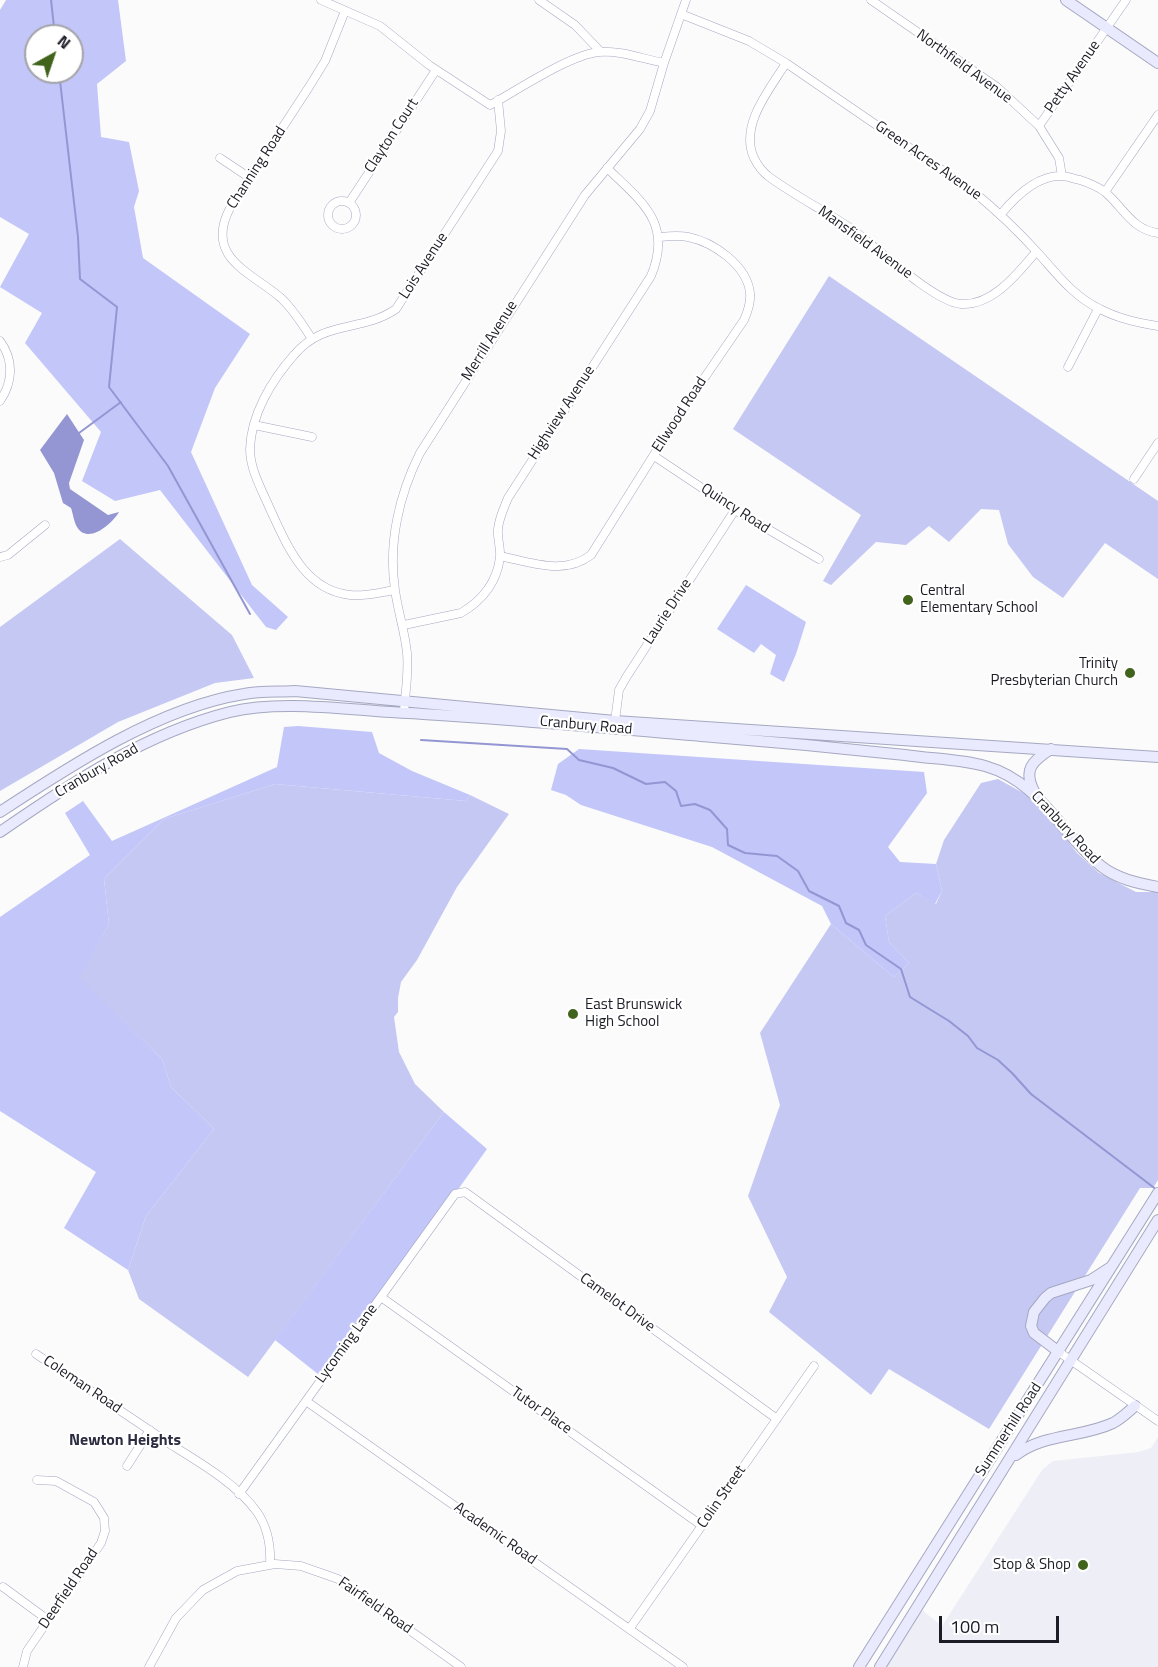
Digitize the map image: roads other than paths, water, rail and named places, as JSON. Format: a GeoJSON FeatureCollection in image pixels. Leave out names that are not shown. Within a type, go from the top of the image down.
{"type":"FeatureCollection","features":[{"type":"Feature","properties":{"kind":"main road"},"geometry":{"type":"LineString","coordinates":[[1066,0],[1158,63]]}},
{"type":"Feature","properties":{"kind":"main road","name":"Cranbury Road"},"geometry":{"type":"LineString","coordinates":[[0,812],[53,777],[133,732],[195,706],[244,694],[295,691],[615,721],[1158,757]]}},
{"type":"Feature","properties":{"kind":"main road","name":"Cranbury Road"},"geometry":{"type":"LineString","coordinates":[[0,832],[51,797],[142,745],[186,726],[233,711],[270,707],[313,707],[469,716],[836,747],[982,765],[1016,779],[1035,794],[1102,868],[1128,881],[1158,887]]}},
{"type":"Feature","properties":{"kind":"main road"},"geometry":{"type":"LineString","coordinates":[[1035,794],[1029,782],[1032,764],[1052,749]]}},
{"type":"Feature","properties":{"kind":"main road","name":"Summerhill Road"},"geometry":{"type":"LineString","coordinates":[[859,1667],[1156,1196]]}},
{"type":"Feature","properties":{"kind":"main road","name":"Summerhill Road"},"geometry":{"type":"LineString","coordinates":[[880,1667],[1158,1220]]}},
{"type":"Feature","properties":{"kind":"main road"},"geometry":{"type":"LineString","coordinates":[[1059,1352],[1034,1333],[1031,1326],[1034,1312],[1051,1293],[1091,1280],[1114,1265]]}},
{"type":"Feature","properties":{"kind":"main road"},"geometry":{"type":"LineString","coordinates":[[1010,1460],[1033,1444],[1102,1428],[1115,1422],[1136,1406]]}},
{"type":"Feature","properties":{"kind":"street"},"geometry":{"type":"LineString","coordinates":[[321,0],[380,26],[436,70],[490,105],[574,59],[601,52],[664,63]]}},
{"type":"Feature","properties":{"kind":"street"},"geometry":{"type":"LineString","coordinates":[[539,0],[575,25],[601,52]]}},
{"type":"Feature","properties":{"kind":"street","name":"Merrill Avenue"},"geometry":{"type":"LineString","coordinates":[[404,713],[407,655],[404,625],[395,590],[393,548],[398,512],[406,484],[420,453],[526,284],[585,195],[640,129],[650,111],[686,0]]}},
{"type":"Feature","properties":{"kind":"street","name":"Northfield Avenue"},"geometry":{"type":"LineString","coordinates":[[871,0],[997,87],[1039,126],[1059,159],[1062,176]]}},
{"type":"Feature","properties":{"kind":"street","name":"Petty Avenue"},"geometry":{"type":"LineString","coordinates":[[1039,126],[1126,0]]}},
{"type":"Feature","properties":{"kind":"street","name":"Channing Road"},"geometry":{"type":"LineString","coordinates":[[312,339],[291,308],[280,297],[239,268],[227,253],[223,235],[226,216],[324,61],[345,11]]}},
{"type":"Feature","properties":{"kind":"street","name":"Green Acres Avenue"},"geometry":{"type":"LineString","coordinates":[[681,14],[749,41],[786,63],[964,185],[1001,214],[1060,279],[1098,309],[1132,322],[1158,326]]}},
{"type":"Feature","properties":{"kind":"street","name":"Mansfield Avenue"},"geometry":{"type":"LineString","coordinates":[[786,63],[756,113],[751,135],[754,158],[766,175],[856,232],[891,262],[939,295],[960,304],[984,300],[1011,280],[1036,252]]}},
{"type":"Feature","properties":{"kind":"street","name":"Clayton Court"},"geometry":{"type":"LineString","coordinates":[[349,202],[436,70]]}},
{"type":"Feature","properties":{"kind":"street","name":"Lois Avenue"},"geometry":{"type":"LineString","coordinates":[[395,590],[362,596],[349,595],[325,587],[300,567],[290,554],[256,476],[250,450],[254,425],[267,392],[292,356],[312,339],[337,328],[374,321],[396,309],[498,151],[501,131],[498,100]]}},
{"type":"Feature","properties":{"kind":"street"},"geometry":{"type":"LineString","coordinates":[[1105,192],[1158,115]]}},
{"type":"Feature","properties":{"kind":"street"},"geometry":{"type":"LineString","coordinates":[[220,158],[250,178]]}},
{"type":"Feature","properties":{"kind":"street"},"geometry":{"type":"LineString","coordinates":[[608,168],[642,203],[660,237]]}},
{"type":"Feature","properties":{"kind":"street"},"geometry":{"type":"LineString","coordinates":[[1001,214],[1025,190],[1047,179],[1062,176],[1092,183],[1105,192],[1141,228],[1158,233]]}},
{"type":"Feature","properties":{"kind":"street","name":"Ellwood Road"},"geometry":{"type":"LineString","coordinates":[[500,556],[559,566],[584,560],[596,548],[679,414],[744,320],[750,303],[750,294],[746,279],[735,264],[703,242],[686,236],[660,237]]}},
{"type":"Feature","properties":{"kind":"street","name":"Highview Avenue"},"geometry":{"type":"LineString","coordinates":[[404,625],[452,616],[470,608],[494,582],[500,556],[498,531],[501,514],[508,498],[651,276],[656,263],[660,237]]}},
{"type":"Feature","properties":{"kind":"street"},"geometry":{"type":"LineString","coordinates":[[1068,367],[1098,309]]}},
{"type":"Feature","properties":{"kind":"street"},"geometry":{"type":"LineString","coordinates":[[0,341],[7,350],[12,371],[7,391],[0,401]]}},
{"type":"Feature","properties":{"kind":"street"},"geometry":{"type":"LineString","coordinates":[[254,425],[312,437]]}},
{"type":"Feature","properties":{"kind":"street"},"geometry":{"type":"LineString","coordinates":[[1134,479],[1158,443]]}},
{"type":"Feature","properties":{"kind":"street","name":"Quincy Road"},"geometry":{"type":"LineString","coordinates":[[654,456],[735,510],[819,559]]}},
{"type":"Feature","properties":{"kind":"street","name":"Laurie Drive"},"geometry":{"type":"LineString","coordinates":[[615,721],[619,690],[735,510]]}},
{"type":"Feature","properties":{"kind":"street"},"geometry":{"type":"LineString","coordinates":[[0,557],[8,555],[45,525]]}},
{"type":"Feature","properties":{"kind":"street","name":"Camelot Drive"},"geometry":{"type":"LineString","coordinates":[[455,1194],[465,1192],[777,1419]]}},
{"type":"Feature","properties":{"kind":"street","name":"Lycoming Lane"},"geometry":{"type":"LineString","coordinates":[[239,1494],[455,1194]]}},
{"type":"Feature","properties":{"kind":"street","name":"Tutor Place"},"geometry":{"type":"LineString","coordinates":[[381,1297],[701,1525]]}},
{"type":"Feature","properties":{"kind":"street"},"geometry":{"type":"LineString","coordinates":[[1059,1352],[1158,1421]]}},
{"type":"Feature","properties":{"kind":"street","name":"Coleman Road"},"geometry":{"type":"LineString","coordinates":[[36,1354],[219,1476],[253,1506],[265,1526],[270,1548],[270,1565]]}},
{"type":"Feature","properties":{"kind":"street","name":"Colin Street"},"geometry":{"type":"LineString","coordinates":[[630,1628],[814,1366]]}},
{"type":"Feature","properties":{"kind":"street","name":"Academic Road"},"geometry":{"type":"LineString","coordinates":[[306,1401],[683,1667]]}},
{"type":"Feature","properties":{"kind":"street"},"geometry":{"type":"LineString","coordinates":[[127,1466],[150,1430]]}},
{"type":"Feature","properties":{"kind":"street","name":"Deerfield Road"},"geometry":{"type":"LineString","coordinates":[[23,1667],[27,1651],[100,1543],[105,1524],[102,1512],[94,1502],[56,1481],[37,1480]]}},
{"type":"Feature","properties":{"kind":"street","name":"Fairfield Road"},"geometry":{"type":"LineString","coordinates":[[149,1667],[176,1618],[193,1598],[225,1576],[249,1568],[270,1565],[301,1566],[338,1579],[460,1667]]}},
{"type":"Feature","properties":{"kind":"street"},"geometry":{"type":"LineString","coordinates":[[3,1587],[48,1620]]}},
{"type":"Feature","properties":{"kind":"street"},"geometry":{"type":"LineString","coordinates":[[442,1667],[449,1658]]}},
{"type":"Feature","properties":{"kind":"waterway"},"geometry":{"type":"LineString","coordinates":[[51,0],[54,24]]}},
{"type":"Feature","properties":{"kind":"waterway"},"geometry":{"type":"LineString","coordinates":[[60,84],[78,237],[80,279],[117,307],[109,387],[168,466],[250,614]]}},
{"type":"Feature","properties":{"kind":"waterway"},"geometry":{"type":"LineString","coordinates":[[79,433],[121,402]]}},
{"type":"Feature","properties":{"kind":"waterway"},"geometry":{"type":"LineString","coordinates":[[421,740],[567,749],[579,760],[613,768],[646,784],[665,782],[676,791],[681,806],[695,804],[710,810],[727,829],[728,845],[745,853],[777,856],[798,871],[809,891],[839,906],[846,923],[859,930],[866,945],[901,969],[910,997],[949,1021],[968,1036],[977,1048],[998,1060],[1031,1094],[1157,1190]]}},
{"type":"Feature","properties":{"kind":"place","name":"Central Elementary School"},"geometry":{"type":"Point","coordinates":[908,600]}},
{"type":"Feature","properties":{"kind":"place","name":"Trinity Presbyterian Church"},"geometry":{"type":"Point","coordinates":[1130,673]}},
{"type":"Feature","properties":{"kind":"place","name":"East Brunswick High School"},"geometry":{"type":"Point","coordinates":[573,1014]}},
{"type":"Feature","properties":{"kind":"place","name":"Stop & Shop"},"geometry":{"type":"Point","coordinates":[1083,1565]}},
{"type":"Feature","properties":{"kind":"district","name":"Newton Heights"},"geometry":{"type":"Point","coordinates":[125,1441]}}]}
